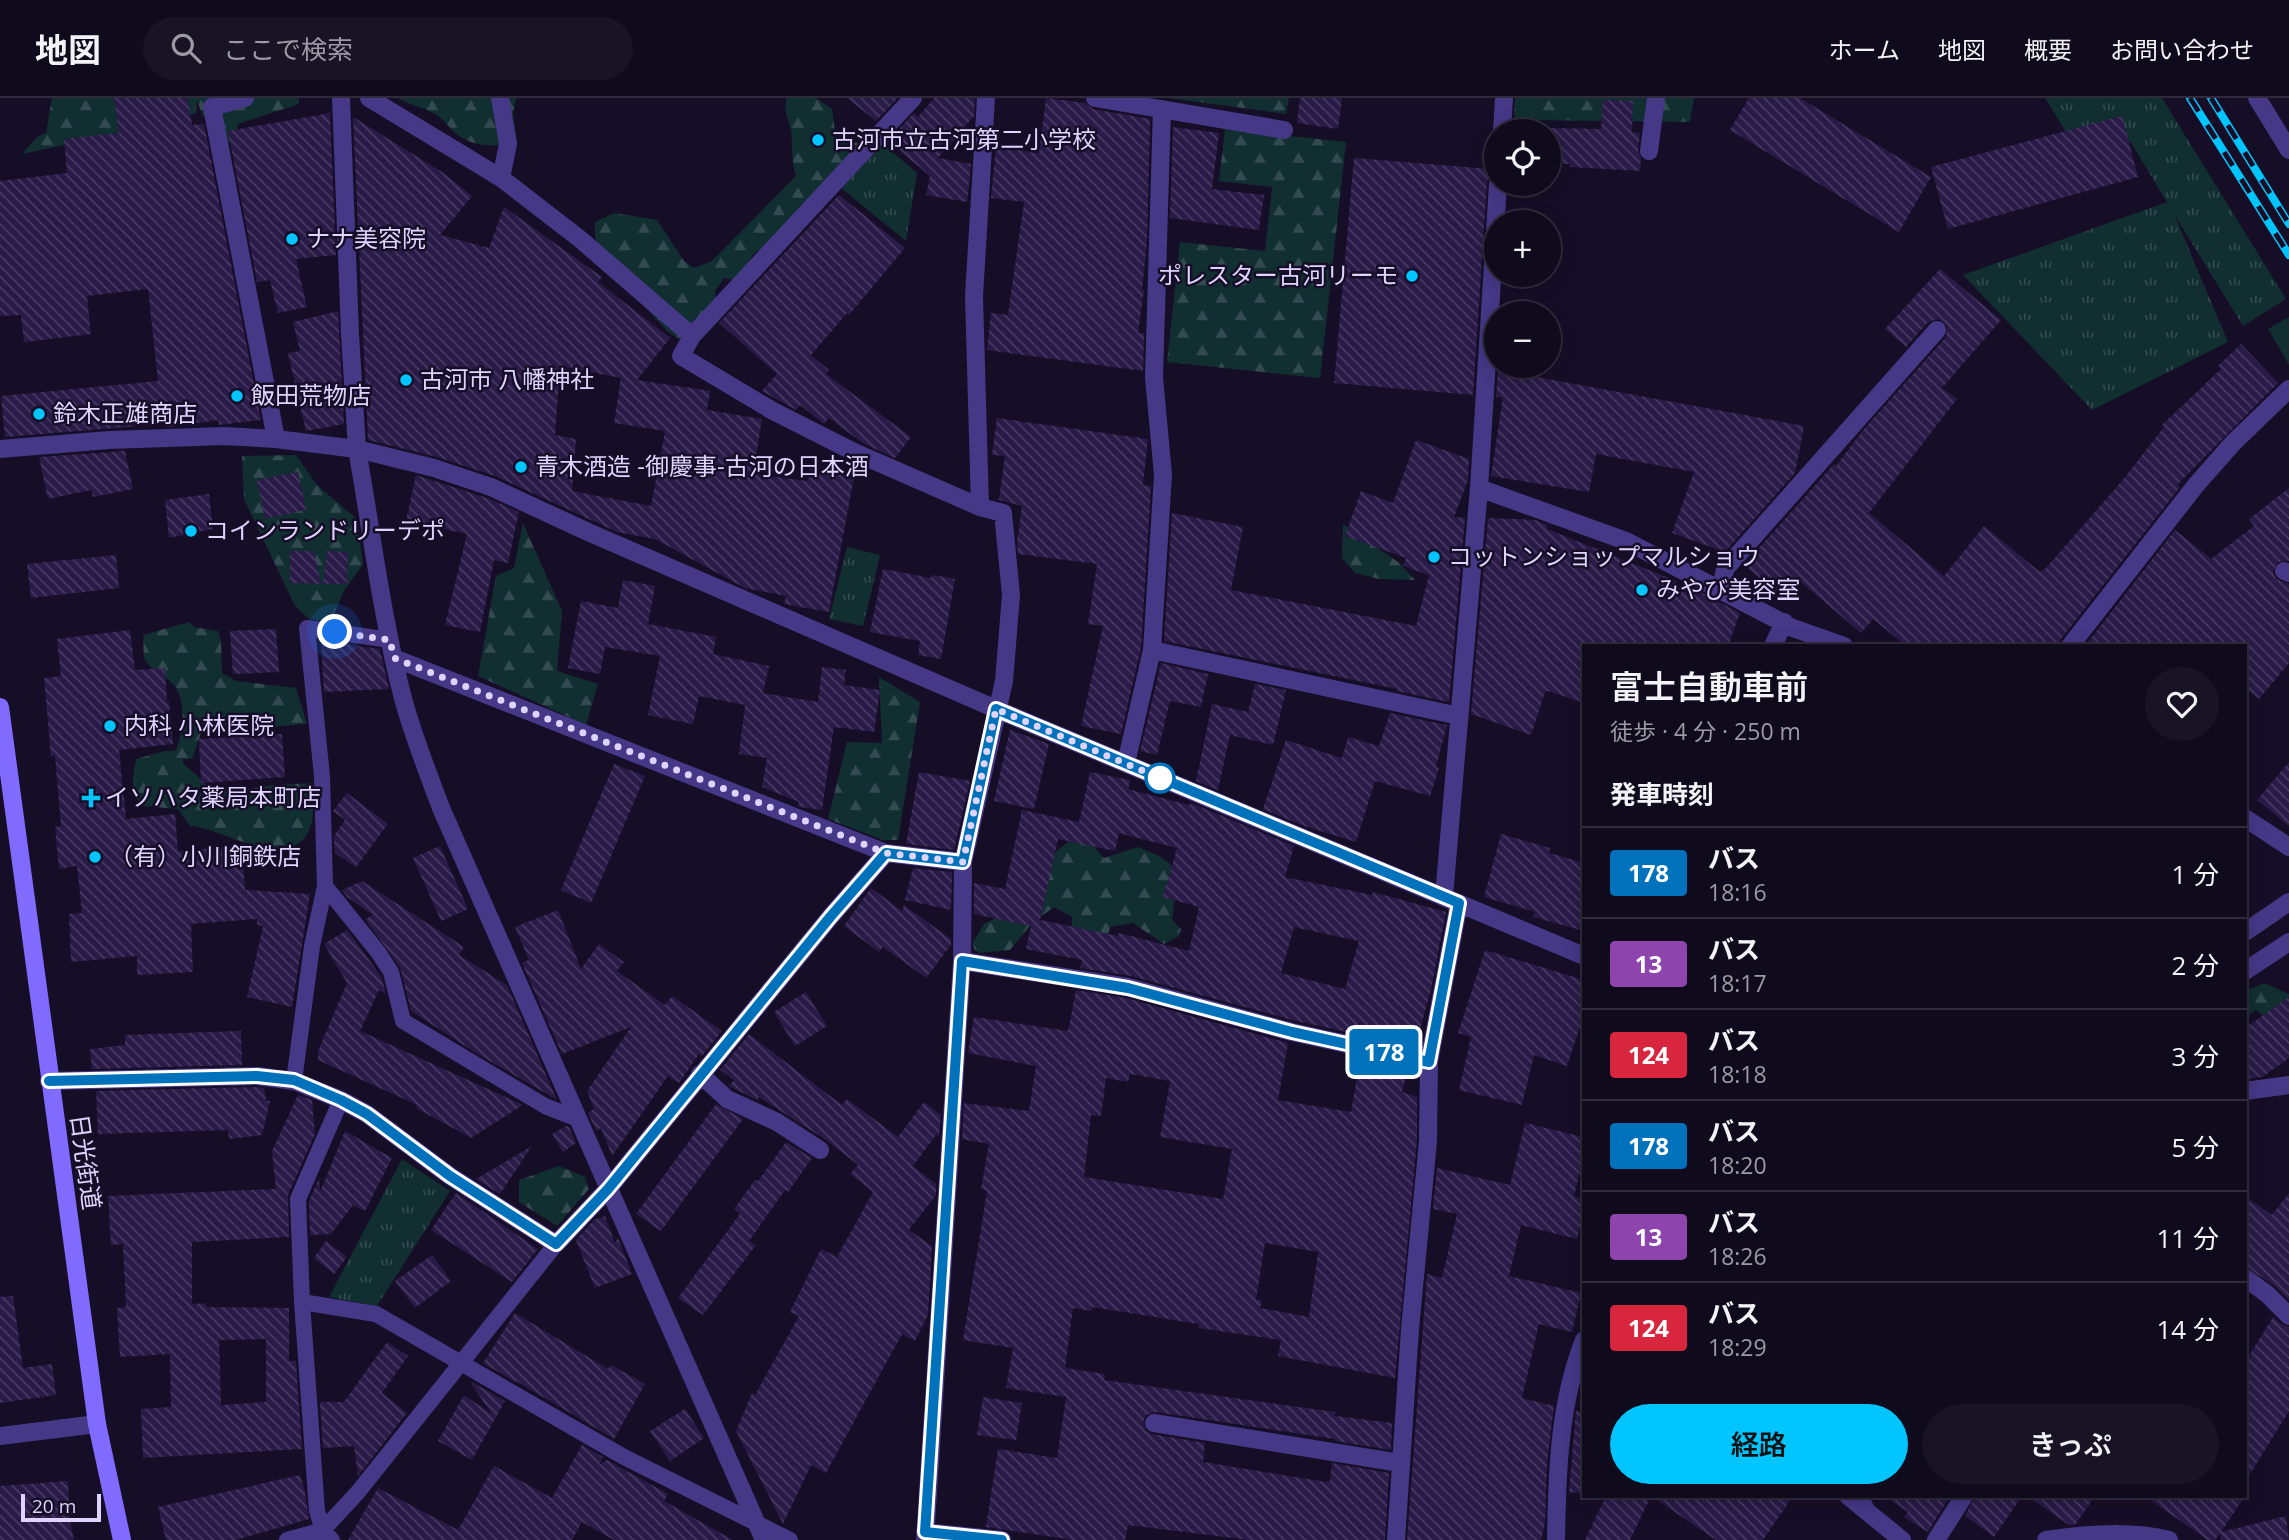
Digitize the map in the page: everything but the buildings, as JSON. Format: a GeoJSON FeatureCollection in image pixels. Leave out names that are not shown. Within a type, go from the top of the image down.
{"type":"FeatureCollection","features":[{"type":"Feature","properties":{"kind":"main road","name":"日光街道"},"geometry":{"type":"LineString","coordinates":[[1,716],[97,1424],[122,1540]]}},
{"type":"Feature","properties":{"kind":"street"},"geometry":{"type":"LineString","coordinates":[[245,98],[212,107],[276,439]]}},
{"type":"Feature","properties":{"kind":"street"},"geometry":{"type":"LineString","coordinates":[[341,98],[350,334],[358,449],[404,704],[442,808],[764,1540]]}},
{"type":"Feature","properties":{"kind":"street"},"geometry":{"type":"LineString","coordinates":[[369,98],[501,178],[580,239],[692,336]]}},
{"type":"Feature","properties":{"kind":"street"},"geometry":{"type":"LineString","coordinates":[[500,98],[508,144],[501,178]]}},
{"type":"Feature","properties":{"kind":"street"},"geometry":{"type":"LineString","coordinates":[[913,98],[692,336],[681,356],[750,397],[855,452],[979,507],[1003,513],[1011,595],[1004,681],[963,862],[962,961],[925,1536],[1002,1540]]}},
{"type":"Feature","properties":{"kind":"street"},"geometry":{"type":"LineString","coordinates":[[979,507],[974,296],[986,98]]}},
{"type":"Feature","properties":{"kind":"street"},"geometry":{"type":"LineString","coordinates":[[1095,98],[1284,130]]}},
{"type":"Feature","properties":{"kind":"street"},"geometry":{"type":"LineString","coordinates":[[1503,119],[1504,98]]}},
{"type":"Feature","properties":{"kind":"street"},"geometry":{"type":"LineString","coordinates":[[1649,151],[1656,98]]}},
{"type":"Feature","properties":{"kind":"street"},"geometry":{"type":"LineString","coordinates":[[2257,98],[2289,150]]}},
{"type":"Feature","properties":{"kind":"street"},"geometry":{"type":"LineString","coordinates":[[1126,763],[1152,650],[1163,475],[1154,377],[1162,109]]}},
{"type":"Feature","properties":{"kind":"street"},"geometry":{"type":"LineString","coordinates":[[1396,1540],[1427,1141],[1429,1062],[1451,899],[1460,716],[1479,488],[1498,196]]}},
{"type":"Feature","properties":{"kind":"street"},"geometry":{"type":"LineString","coordinates":[[1721,590],[1725,569],[1937,330]]}},
{"type":"Feature","properties":{"kind":"street"},"geometry":{"type":"LineString","coordinates":[[2072,644],[2196,485],[2233,443],[2289,389]]}},
{"type":"Feature","properties":{"kind":"street"},"geometry":{"type":"LineString","coordinates":[[0,449],[109,440],[212,437],[276,439],[358,449],[434,468],[491,487],[588,532],[996,709],[1582,955]]}},
{"type":"Feature","properties":{"kind":"street"},"geometry":{"type":"LineString","coordinates":[[1479,488],[1626,541],[1793,628],[1838,644]]}},
{"type":"Feature","properties":{"kind":"street"},"geometry":{"type":"LineString","coordinates":[[1774,644],[1784,622]]}},
{"type":"Feature","properties":{"kind":"street"},"geometry":{"type":"LineString","coordinates":[[392,649],[886,853],[963,862]]}},
{"type":"Feature","properties":{"kind":"street"},"geometry":{"type":"LineString","coordinates":[[1152,650],[1460,716]]}},
{"type":"Feature","properties":{"kind":"street"},"geometry":{"type":"LineString","coordinates":[[2247,819],[2289,847]]}},
{"type":"Feature","properties":{"kind":"street"},"geometry":{"type":"LineString","coordinates":[[49,1081],[257,1076],[294,1080],[367,1114],[450,1176],[556,1244],[608,1189],[700,1074],[886,853]]}},
{"type":"Feature","properties":{"kind":"street"},"geometry":{"type":"LineString","coordinates":[[2247,931],[2289,902]]}},
{"type":"Feature","properties":{"kind":"street"},"geometry":{"type":"LineString","coordinates":[[2247,970],[2289,942]]}},
{"type":"Feature","properties":{"kind":"street"},"geometry":{"type":"LineString","coordinates":[[962,961],[1128,988],[1292,1032],[1429,1062]]}},
{"type":"Feature","properties":{"kind":"street"},"geometry":{"type":"LineString","coordinates":[[700,1074],[727,1099],[777,1122],[820,1150]]}},
{"type":"Feature","properties":{"kind":"street"},"geometry":{"type":"LineString","coordinates":[[2247,1091],[2289,1084]]}},
{"type":"Feature","properties":{"kind":"street"},"geometry":{"type":"LineString","coordinates":[[2247,1279],[2267,1294],[2289,1316]]}},
{"type":"Feature","properties":{"kind":"street"},"geometry":{"type":"LineString","coordinates":[[1556,1540],[1557,1480],[1565,1408],[1582,1345]]}},
{"type":"Feature","properties":{"kind":"street"},"geometry":{"type":"LineString","coordinates":[[1154,1423],[1400,1462]]}},
{"type":"Feature","properties":{"kind":"street"},"geometry":{"type":"LineString","coordinates":[[0,1436],[97,1424]]}},
{"type":"Feature","properties":{"kind":"street"},"geometry":{"type":"LineString","coordinates":[[1936,1540],[1963,1498]]}},
{"type":"Feature","properties":{"kind":"street"},"geometry":{"type":"LineString","coordinates":[[1863,1503],[1902,1540]]}},
{"type":"Feature","properties":{"kind":"street"},"geometry":{"type":"LineString","coordinates":[[2046,1540],[2071,1536],[2122,1535],[2169,1540]]}},
{"type":"Feature","properties":{"kind":"lane"},"geometry":{"type":"LineString","coordinates":[[294,1080],[312,946],[325,886],[321,776],[307,628],[392,649]]}},
{"type":"Feature","properties":{"kind":"lane"},"geometry":{"type":"LineString","coordinates":[[325,886],[391,972],[403,1021],[545,1106],[578,1119]]}},
{"type":"Feature","properties":{"kind":"lane"},"geometry":{"type":"LineString","coordinates":[[328,1535],[317,1511],[302,1302],[298,1199],[341,1100]]}},
{"type":"Feature","properties":{"kind":"lane"},"geometry":{"type":"LineString","coordinates":[[287,1540],[328,1535],[358,1492],[556,1244]]}},
{"type":"Feature","properties":{"kind":"lane"},"geometry":{"type":"LineString","coordinates":[[302,1302],[376,1314],[624,1457],[790,1540]]}},
{"type":"Feature","properties":{"kind":"green space"},"geometry":{"type":"Polygon","coordinates":[[[52,98],[299,98],[299,104],[238,124],[234,148],[203,116],[197,101],[196,113],[170,122],[22,154],[37,137],[46,133],[52,98]]]}},
{"type":"Feature","properties":{"kind":"green space"},"geometry":{"type":"Polygon","coordinates":[[[398,98],[516,98],[513,114],[517,144],[472,142],[458,135],[437,115],[398,98]]]}},
{"type":"Feature","properties":{"kind":"green space"},"geometry":{"type":"Polygon","coordinates":[[[787,98],[816,98],[832,109],[836,138],[858,143],[838,170],[765,249],[757,251],[751,257],[751,264],[734,280],[724,278],[715,291],[719,321],[700,340],[682,341],[668,332],[631,292],[607,275],[601,266],[595,222],[614,213],[657,220],[684,261],[694,268],[712,261],[796,176],[786,110],[787,98]]]}},
{"type":"Feature","properties":{"kind":"green space"},"geometry":{"type":"Polygon","coordinates":[[[1169,98],[1289,98],[1286,114],[1169,98]]]}},
{"type":"Feature","properties":{"kind":"green space"},"geometry":{"type":"Polygon","coordinates":[[[1515,98],[1694,98],[1690,122],[1514,119],[1515,98]]]}},
{"type":"Feature","properties":{"kind":"green space"},"geometry":{"type":"Polygon","coordinates":[[[2045,98],[2162,98],[2286,299],[2243,326],[2174,214],[2228,342],[2092,410],[1963,275],[2167,202],[2130,141],[2087,166],[2045,98]]]}},
{"type":"Feature","properties":{"kind":"green space"},"geometry":{"type":"Polygon","coordinates":[[[1225,129],[1346,142],[1320,378],[1167,362],[1180,242],[1265,251],[1272,187],[1219,181],[1225,129]]]}},
{"type":"Feature","properties":{"kind":"green space"},"geometry":{"type":"Polygon","coordinates":[[[883,144],[917,173],[906,241],[841,188],[883,144]]]}},
{"type":"Feature","properties":{"kind":"green space"},"geometry":{"type":"Polygon","coordinates":[[[2289,317],[2289,365],[2268,329],[2289,317]]]}},
{"type":"Feature","properties":{"kind":"green space"},"geometry":{"type":"Polygon","coordinates":[[[296,455],[317,485],[357,519],[363,564],[344,591],[331,621],[309,619],[294,604],[244,499],[242,456],[296,455]]]}},
{"type":"Feature","properties":{"kind":"green space"},"geometry":{"type":"Polygon","coordinates":[[[523,523],[562,611],[557,671],[598,684],[586,725],[478,676],[496,576],[514,568],[523,523]]]}},
{"type":"Feature","properties":{"kind":"green space"},"geometry":{"type":"Polygon","coordinates":[[[1343,524],[1398,562],[1415,580],[1379,579],[1355,573],[1342,558],[1343,524]]]}},
{"type":"Feature","properties":{"kind":"green space"},"geometry":{"type":"Polygon","coordinates":[[[847,547],[880,555],[863,626],[829,619],[847,547]]]}},
{"type":"Feature","properties":{"kind":"green space"},"geometry":{"type":"Polygon","coordinates":[[[189,622],[194,627],[218,631],[222,673],[236,681],[296,688],[307,724],[202,730],[192,759],[183,759],[183,763],[210,788],[242,790],[313,783],[312,821],[304,838],[292,847],[276,849],[259,846],[190,826],[178,809],[142,806],[135,795],[133,784],[136,759],[175,751],[182,716],[177,689],[146,661],[143,635],[189,622]]]}},
{"type":"Feature","properties":{"kind":"green space"},"geometry":{"type":"Polygon","coordinates":[[[879,677],[920,702],[898,840],[883,840],[828,819],[847,742],[882,743],[879,677]]]}},
{"type":"Feature","properties":{"kind":"green space"},"geometry":{"type":"Polygon","coordinates":[[[1086,838],[1104,858],[1138,847],[1168,862],[1178,874],[1172,919],[1181,929],[1179,936],[1164,944],[1133,923],[1110,927],[1104,952],[1072,942],[1072,917],[1054,907],[1032,923],[1010,950],[979,953],[974,949],[973,942],[984,924],[1002,915],[1047,859],[1068,842],[1086,838]]]}},
{"type":"Feature","properties":{"kind":"green space"},"geometry":{"type":"Polygon","coordinates":[[[2264,983],[2289,994],[2289,1041],[2256,1010],[2247,1016],[2247,990],[2264,983]]]}},
{"type":"Feature","properties":{"kind":"green space"},"geometry":{"type":"Polygon","coordinates":[[[402,1159],[450,1191],[377,1306],[329,1297],[402,1159]]]}},
{"type":"Feature","properties":{"kind":"green space"},"geometry":{"type":"Polygon","coordinates":[[[559,1166],[585,1177],[589,1189],[557,1226],[519,1202],[519,1180],[559,1166]]]}},
{"type":"Feature","properties":{"kind":"railway"},"geometry":{"type":"LineString","coordinates":[[2190,98],[2289,255]]}},
{"type":"Feature","properties":{"kind":"railway"},"geometry":{"type":"LineString","coordinates":[[2211,98],[2289,224]]}},
{"type":"Feature","properties":{"kind":"bus line","name":"178"},"geometry":{"type":"LineString","coordinates":[[49,1081],[257,1076],[294,1080],[367,1114],[450,1176],[556,1244],[608,1189],[700,1074],[886,853],[963,862],[996,709],[1459,903],[1429,1062],[1292,1032],[1128,988],[962,961],[925,1532],[1002,1540]]}},
{"type":"Feature","properties":{"kind":"place","name":"古河市立古河第二小学校"},"geometry":{"type":"Point","coordinates":[818,140]}},
{"type":"Feature","properties":{"kind":"place","name":"ナナ美容院"},"geometry":{"type":"Point","coordinates":[292,239]}},
{"type":"Feature","properties":{"kind":"place","name":"ポレスター古河リーモ"},"geometry":{"type":"Point","coordinates":[1412,276]}},
{"type":"Feature","properties":{"kind":"place","name":"古河市 八幡神社"},"geometry":{"type":"Point","coordinates":[406,380]}},
{"type":"Feature","properties":{"kind":"place","name":"飯田荒物店"},"geometry":{"type":"Point","coordinates":[237,396]}},
{"type":"Feature","properties":{"kind":"place","name":"鈴木正雄商店"},"geometry":{"type":"Point","coordinates":[39,414]}},
{"type":"Feature","properties":{"kind":"place","name":"青木酒造 -御慶事-古河の日本酒"},"geometry":{"type":"Point","coordinates":[521,467]}},
{"type":"Feature","properties":{"kind":"place","name":"コインランドリーデポ"},"geometry":{"type":"Point","coordinates":[191,531]}},
{"type":"Feature","properties":{"kind":"place","name":"コットンショップマルショウ"},"geometry":{"type":"Point","coordinates":[1434,557]}},
{"type":"Feature","properties":{"kind":"place","name":"みやび美容室"},"geometry":{"type":"Point","coordinates":[1642,590]}},
{"type":"Feature","properties":{"kind":"place","name":"内科 小林医院"},"geometry":{"type":"Point","coordinates":[110,726]}},
{"type":"Feature","properties":{"kind":"place","name":"イソハタ薬局本町店"},"geometry":{"type":"Point","coordinates":[91,798]}},
{"type":"Feature","properties":{"kind":"place","name":"（有）小川銅鉄店"},"geometry":{"type":"Point","coordinates":[95,857]}},
{"type":"Feature","properties":{"kind":"route"},"geometry":{"type":"LineString","coordinates":[[335,632],[390,640],[394,658],[886,853],[963,862],[996,709],[1160,778]]}}]}
